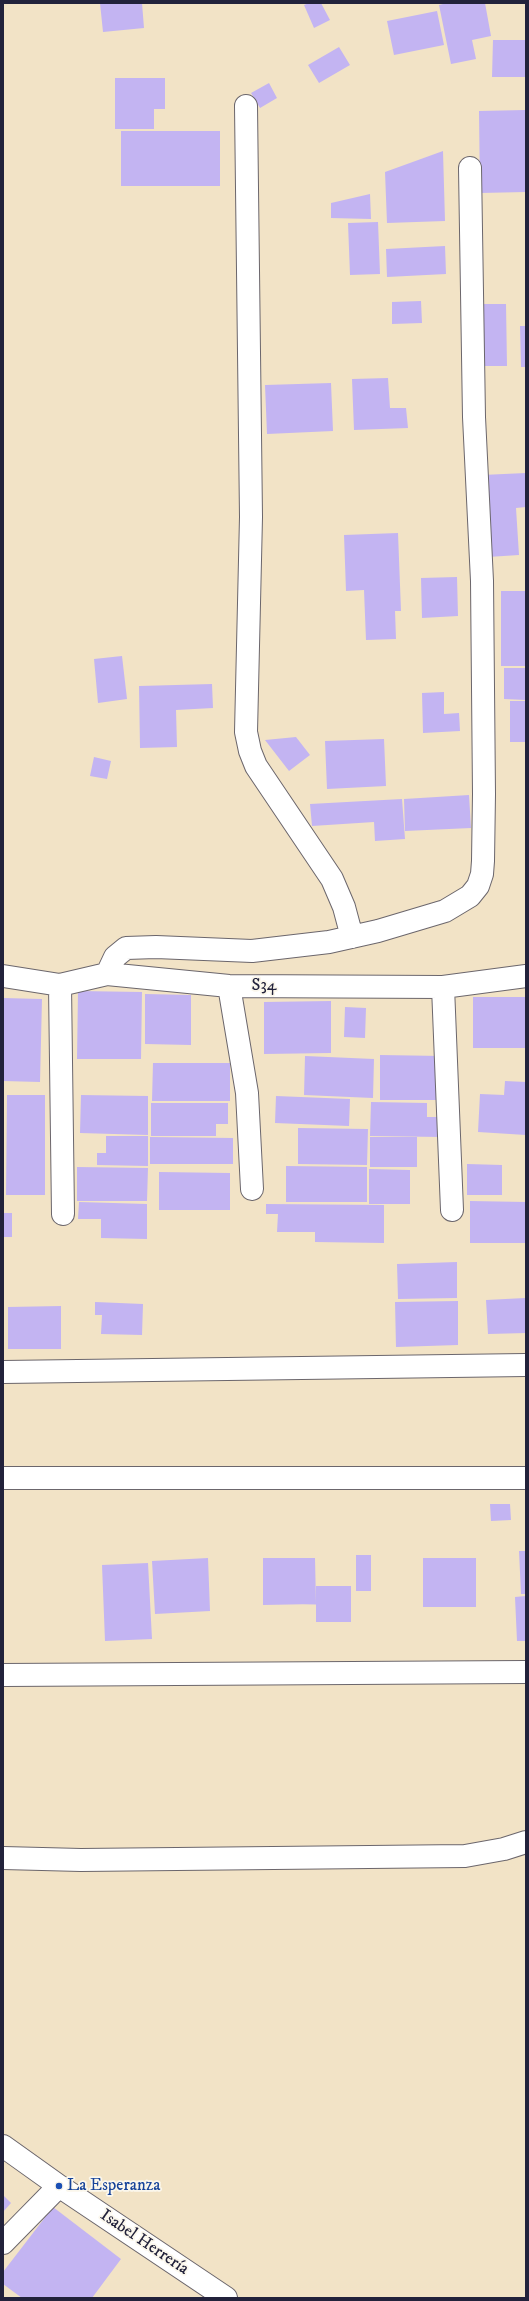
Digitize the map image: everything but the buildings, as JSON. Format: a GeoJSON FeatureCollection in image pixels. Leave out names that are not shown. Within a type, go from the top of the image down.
{"type":"FeatureCollection","features":[{"type":"Feature","properties":{"kind":"street"},"geometry":{"type":"LineString","coordinates":[[246,106],[251,517],[246,732],[250,751],[256,766],[332,879],[344,908],[352,937]]}},
{"type":"Feature","properties":{"kind":"street"},"geometry":{"type":"LineString","coordinates":[[107,974],[115,957],[126,948],[156,947],[252,951],[321,943],[352,937],[445,911],[470,896],[478,886],[482,874],[484,786],[482,581],[474,417],[470,168]]}},
{"type":"Feature","properties":{"kind":"street","name":"S34"},"geometry":{"type":"LineString","coordinates":[[3,976],[60,985],[107,974],[229,986],[443,987],[526,976]]}},
{"type":"Feature","properties":{"kind":"street"},"geometry":{"type":"LineString","coordinates":[[60,985],[63,1214]]}},
{"type":"Feature","properties":{"kind":"street"},"geometry":{"type":"LineString","coordinates":[[229,986],[247,1093],[252,1189]]}},
{"type":"Feature","properties":{"kind":"street"},"geometry":{"type":"LineString","coordinates":[[443,987],[452,1210]]}},
{"type":"Feature","properties":{"kind":"street"},"geometry":{"type":"LineString","coordinates":[[3,1372],[526,1365]]}},
{"type":"Feature","properties":{"kind":"street"},"geometry":{"type":"LineString","coordinates":[[3,1478],[526,1478]]}},
{"type":"Feature","properties":{"kind":"street"},"geometry":{"type":"LineString","coordinates":[[3,1675],[526,1672]]}},
{"type":"Feature","properties":{"kind":"street"},"geometry":{"type":"LineString","coordinates":[[3,1858],[89,1860],[465,1856],[504,1849],[526,1842]]}},
{"type":"Feature","properties":{"kind":"street","name":"Isabel Herrería"},"geometry":{"type":"LineString","coordinates":[[3,2146],[59,2186],[226,2298]]}},
{"type":"Feature","properties":{"kind":"street"},"geometry":{"type":"LineString","coordinates":[[3,2243],[59,2186]]}},
{"type":"Feature","properties":{"kind":"place","name":"La Esperanza"},"geometry":{"type":"Point","coordinates":[59,2186]}}]}
